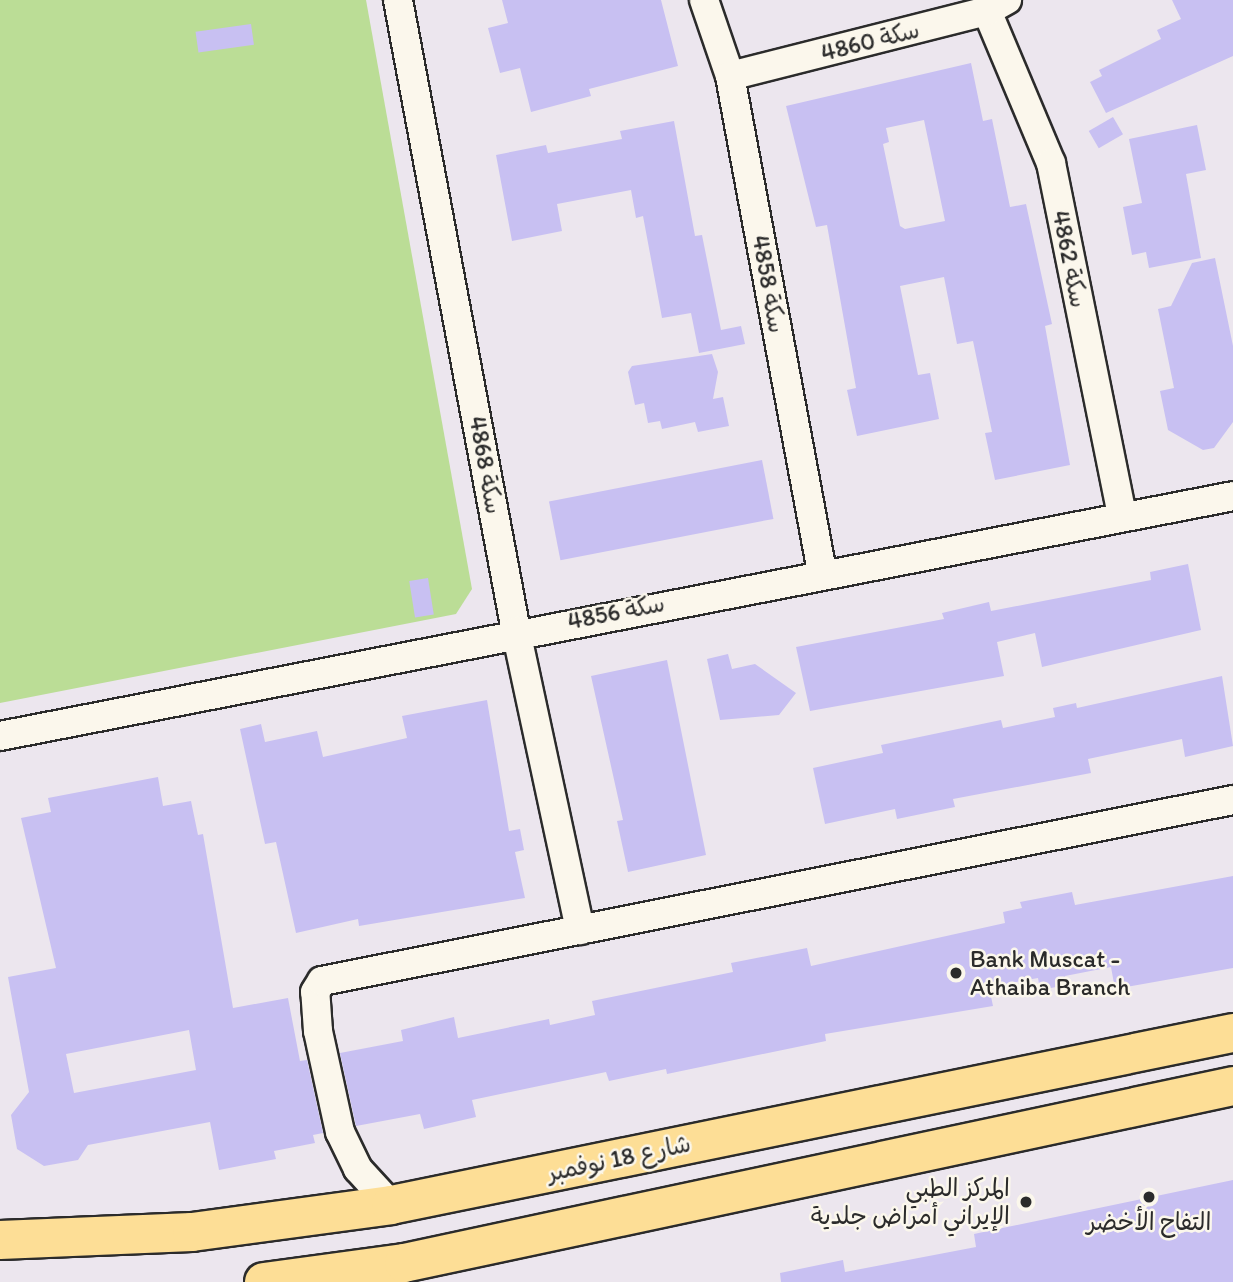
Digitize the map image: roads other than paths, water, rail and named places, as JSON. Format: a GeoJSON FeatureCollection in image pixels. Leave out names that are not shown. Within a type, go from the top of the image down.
{"type":"FeatureCollection","features":[{"type":"Feature","properties":{"kind":"main road","name":"شارع 18 نوفمبر"},"geometry":{"type":"LineString","coordinates":[[0,1240],[192,1232],[391,1205],[1233,1033]]}},
{"type":"Feature","properties":{"kind":"main road"},"geometry":{"type":"LineString","coordinates":[[264,1282],[405,1273],[1233,1086]]}},
{"type":"Feature","properties":{"kind":"street","name":"سكة 4868"},"geometry":{"type":"LineString","coordinates":[[398,0],[516,631],[580,930]]}},
{"type":"Feature","properties":{"kind":"street","name":"سكة 4858"},"geometry":{"type":"LineString","coordinates":[[704,0],[730,76],[822,572]]}},
{"type":"Feature","properties":{"kind":"street","name":"سكة 4860"},"geometry":{"type":"LineString","coordinates":[[730,76],[997,5]]}},
{"type":"Feature","properties":{"kind":"street","name":"سكة 4862"},"geometry":{"type":"LineString","coordinates":[[997,5],[1051,163],[1122,516]]}},
{"type":"Feature","properties":{"kind":"street","name":"سكة 4856"},"geometry":{"type":"LineString","coordinates":[[0,736],[516,631],[1233,496]]}},
{"type":"Feature","properties":{"kind":"street"},"geometry":{"type":"LineString","coordinates":[[391,1205],[358,1169],[340,1132],[315,992],[322,981],[1233,800]]}},
{"type":"Feature","properties":{"kind":"place","name":"Bank Muscat - Athaiba Branch"},"geometry":{"type":"Point","coordinates":[956,973]}},
{"type":"Feature","properties":{"kind":"place","name":"التفاح الأخضر"},"geometry":{"type":"Point","coordinates":[1149,1197]}},
{"type":"Feature","properties":{"kind":"place","name":"المركز الطبي الإيراني أمراض جلدية"},"geometry":{"type":"Point","coordinates":[1026,1202]}}]}
